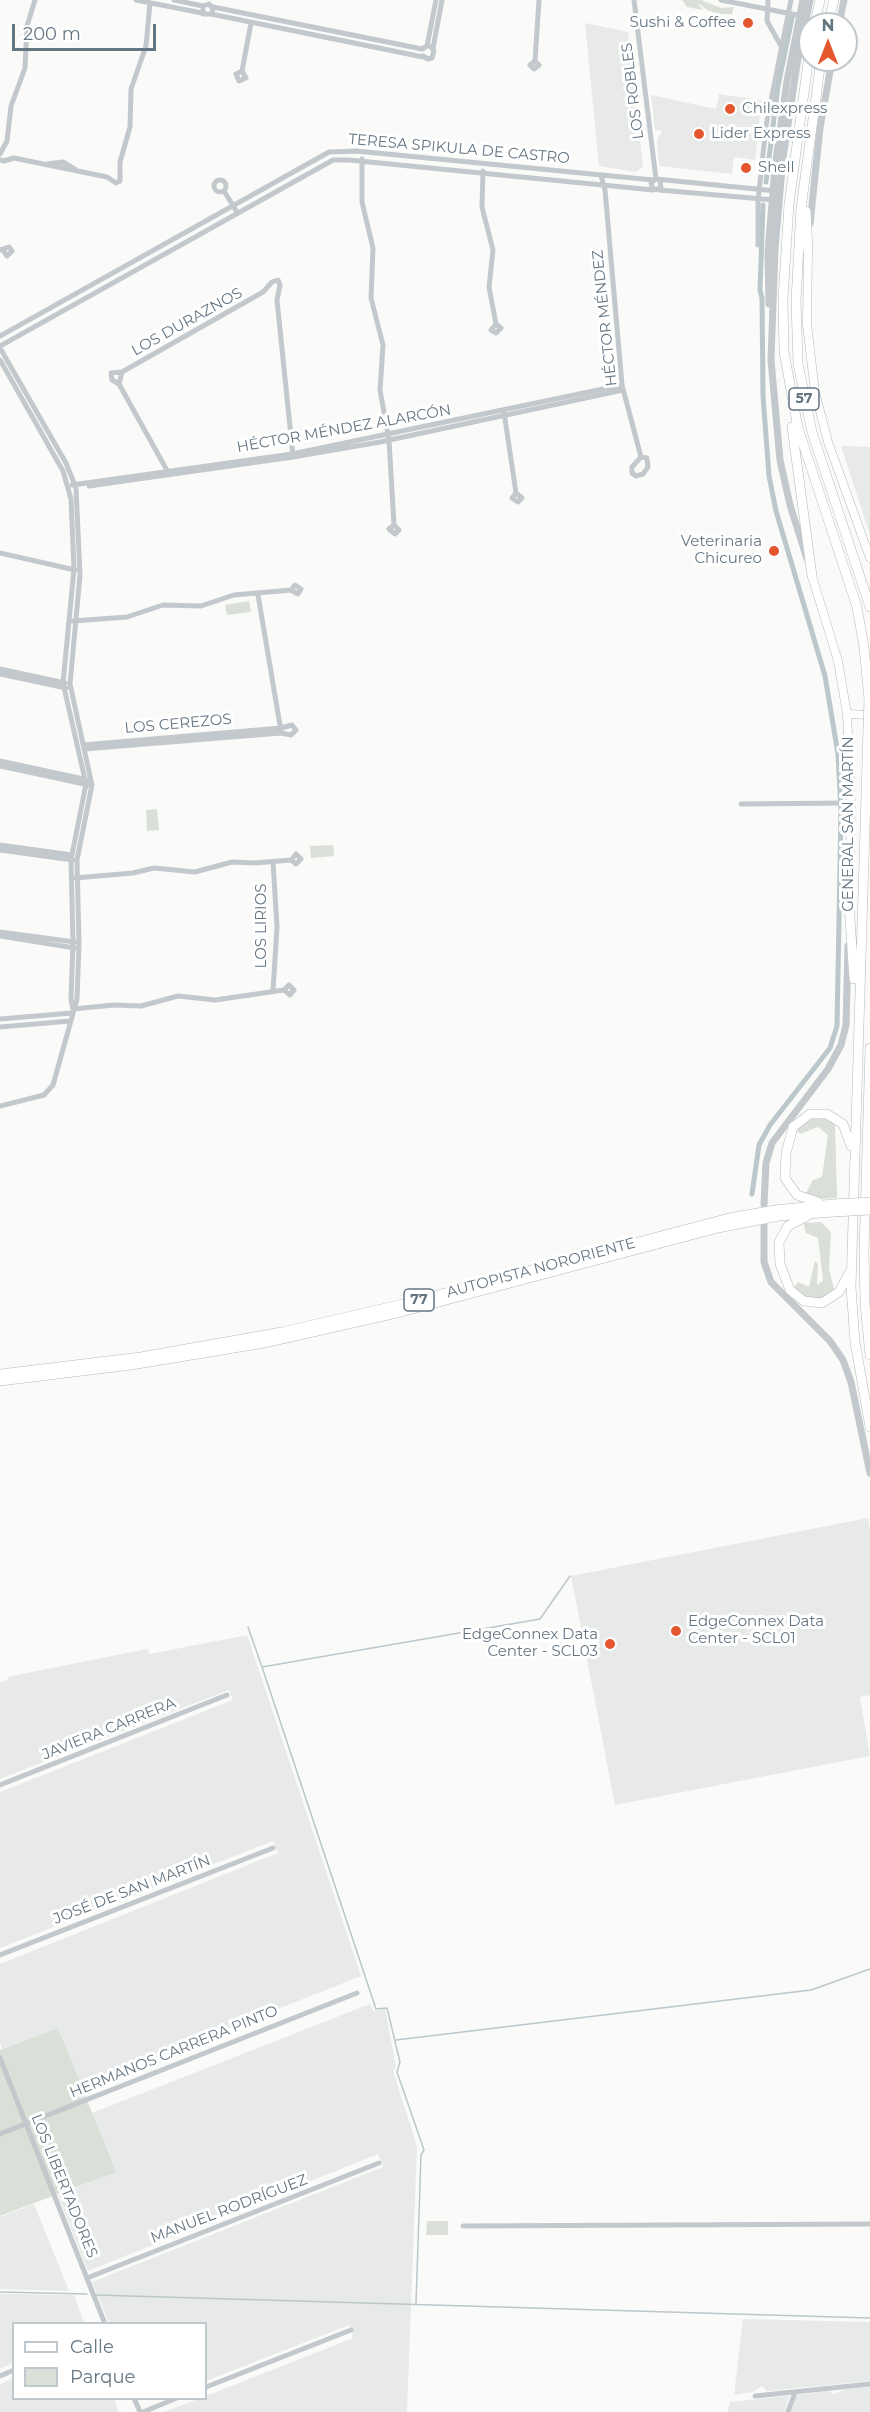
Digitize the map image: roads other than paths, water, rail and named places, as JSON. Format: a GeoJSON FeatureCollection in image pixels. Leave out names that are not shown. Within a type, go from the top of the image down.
{"type":"FeatureCollection","features":[{"type":"Feature","properties":{"kind":"highway","name":"57"},"geometry":{"type":"LineString","coordinates":[[806,72],[796,136],[785,247],[783,325],[788,386],[802,443],[857,607],[865,654],[869,699],[851,1265],[855,1342],[870,1427]]}},
{"type":"Feature","properties":{"kind":"highway","name":"57"},"geometry":{"type":"LineString","coordinates":[[819,72],[804,181],[796,301],[801,382],[816,446],[870,607]]}},
{"type":"Feature","properties":{"kind":"highway"},"geometry":{"type":"LineString","coordinates":[[804,181],[808,251]]}},
{"type":"Feature","properties":{"kind":"highway"},"geometry":{"type":"LineString","coordinates":[[788,386],[812,576]]}},
{"type":"Feature","properties":{"kind":"highway"},"geometry":{"type":"LineString","coordinates":[[849,903],[858,1015]]}},
{"type":"Feature","properties":{"kind":"highway"},"geometry":{"type":"LineString","coordinates":[[870,1048],[865,1304],[870,1355]]}},
{"type":"Feature","properties":{"kind":"highway"},"geometry":{"type":"LineString","coordinates":[[869,1101],[870,1113]]}},
{"type":"Feature","properties":{"kind":"highway"},"geometry":{"type":"LineString","coordinates":[[833,1208],[804,1199],[789,1186],[784,1169],[791,1131],[806,1116],[818,1113],[832,1116],[845,1128],[854,1156]]}},
{"type":"Feature","properties":{"kind":"highway","name":"AUTOPISTA NORORIENTE"},"geometry":{"type":"LineString","coordinates":[[0,1374],[152,1355],[282,1332],[403,1304],[736,1216],[833,1208],[870,1202]]}},
{"type":"Feature","properties":{"kind":"highway","name":"AUTOPISTA NORORIENTE"},"geometry":{"type":"LineString","coordinates":[[0,1381],[156,1361],[264,1343],[401,1312],[718,1228],[765,1218],[818,1213],[833,1208],[870,1210]]}},
{"type":"Feature","properties":{"kind":"highway"},"geometry":{"type":"LineString","coordinates":[[818,1213],[792,1223],[780,1239],[778,1256],[789,1290],[806,1302],[826,1301],[841,1289],[851,1265]]}},
{"type":"Feature","properties":{"kind":"highway"},"geometry":{"type":"LineString","coordinates":[[865,1304],[870,1277]]}},
{"type":"Feature","properties":{"kind":"main road"},"geometry":{"type":"LineString","coordinates":[[808,251],[807,324],[815,392],[828,442],[870,558]]}},
{"type":"Feature","properties":{"kind":"main road","name":"GENERAL SAN MARTÍN"},"geometry":{"type":"LineString","coordinates":[[812,576],[838,661],[847,714],[851,803],[849,903]]}},
{"type":"Feature","properties":{"kind":"main road"},"geometry":{"type":"LineString","coordinates":[[847,714],[870,715]]}},
{"type":"Feature","properties":{"kind":"street"},"geometry":{"type":"LineString","coordinates":[[0,154],[6,147],[11,106],[25,68],[27,26],[35,0]]}},
{"type":"Feature","properties":{"kind":"street"},"geometry":{"type":"LineString","coordinates":[[136,0],[202,13],[205,16],[211,15],[432,58],[427,48],[436,0]]}},
{"type":"Feature","properties":{"kind":"street"},"geometry":{"type":"LineString","coordinates":[[174,0],[209,4],[427,48]]}},
{"type":"Feature","properties":{"kind":"street"},"geometry":{"type":"LineString","coordinates":[[423,57],[442,0]]}},
{"type":"Feature","properties":{"kind":"street"},"geometry":{"type":"LineString","coordinates":[[535,61],[539,0]]}},
{"type":"Feature","properties":{"kind":"street","name":"LOS ROBLES"},"geometry":{"type":"LineString","coordinates":[[634,0],[657,179]]}},
{"type":"Feature","properties":{"kind":"street"},"geometry":{"type":"LineString","coordinates":[[722,0],[798,15]]}},
{"type":"Feature","properties":{"kind":"street"},"geometry":{"type":"LineString","coordinates":[[768,0],[766,9],[769,27],[780,46]]}},
{"type":"Feature","properties":{"kind":"street"},"geometry":{"type":"LineString","coordinates":[[758,245],[759,188],[766,126],[780,46],[790,0],[806,2]]}},
{"type":"Feature","properties":{"kind":"street"},"geometry":{"type":"LineString","coordinates":[[0,160],[14,158],[47,164],[63,162],[76,170],[118,182],[121,177],[118,170],[129,133],[131,89],[146,46],[150,3]]}},
{"type":"Feature","properties":{"kind":"street"},"geometry":{"type":"LineString","coordinates":[[202,13],[209,4]]}},
{"type":"Feature","properties":{"kind":"street"},"geometry":{"type":"LineString","coordinates":[[209,4],[211,15]]}},
{"type":"Feature","properties":{"kind":"street"},"geometry":{"type":"LineString","coordinates":[[242,71],[251,23]]}},
{"type":"Feature","properties":{"kind":"street","name":"GENERAL SAN MARTÍN"},"geometry":{"type":"LineString","coordinates":[[798,52],[775,200],[771,377],[777,443],[790,505],[812,576]]}},
{"type":"Feature","properties":{"kind":"street"},"geometry":{"type":"LineString","coordinates":[[808,251],[819,139],[829,72]]}},
{"type":"Feature","properties":{"kind":"street"},"geometry":{"type":"LineString","coordinates":[[6,147],[14,158]]}},
{"type":"Feature","properties":{"kind":"street","name":"TERESA SPIKULA DE CASTRO"},"geometry":{"type":"LineString","coordinates":[[0,336],[232,204],[325,153],[339,150],[776,191]]}},
{"type":"Feature","properties":{"kind":"street"},"geometry":{"type":"LineString","coordinates":[[362,152],[362,202],[374,248],[371,302],[383,345],[380,390],[388,438],[394,525]]}},
{"type":"Feature","properties":{"kind":"street","name":"TERESA SPIKULA DE CASTRO"},"geometry":{"type":"LineString","coordinates":[[0,347],[323,164],[337,159],[758,201],[775,200]]}},
{"type":"Feature","properties":{"kind":"street"},"geometry":{"type":"LineString","coordinates":[[483,163],[482,207],[494,250],[489,287],[496,324]]}},
{"type":"Feature","properties":{"kind":"street","name":"HÉCTOR MÉNDEZ"},"geometry":{"type":"LineString","coordinates":[[601,175],[623,387],[641,457]]}},
{"type":"Feature","properties":{"kind":"street"},"geometry":{"type":"LineString","coordinates":[[631,188],[632,176]]}},
{"type":"Feature","properties":{"kind":"street"},"geometry":{"type":"LineString","coordinates":[[657,179],[662,185],[656,190],[650,185],[657,179]]}},
{"type":"Feature","properties":{"kind":"street"},"geometry":{"type":"LineString","coordinates":[[224,191],[237,212]]}},
{"type":"Feature","properties":{"kind":"street"},"geometry":{"type":"LineString","coordinates":[[133,261],[137,268]]}},
{"type":"Feature","properties":{"kind":"street","name":"LOS DURAZNOS"},"geometry":{"type":"LineString","coordinates":[[168,473],[119,384],[112,380],[110,375],[112,372],[122,372],[263,292],[272,282],[279,281],[277,300],[293,455]]}},
{"type":"Feature","properties":{"kind":"street","name":"LOS DURAZNOS"},"geometry":{"type":"LineString","coordinates":[[263,292],[271,294],[277,300]]}},
{"type":"Feature","properties":{"kind":"street"},"geometry":{"type":"LineString","coordinates":[[0,347],[66,463],[72,487],[77,570],[67,686],[89,782],[74,858],[76,945],[71,1000],[73,1011],[51,1090],[44,1095],[0,1106]]}},
{"type":"Feature","properties":{"kind":"street"},"geometry":{"type":"LineString","coordinates":[[0,360],[72,487]]}},
{"type":"Feature","properties":{"kind":"street","name":"HÉCTOR MÉNDEZ ALARCÓN"},"geometry":{"type":"LineString","coordinates":[[72,487],[293,455],[388,438],[623,387]]}},
{"type":"Feature","properties":{"kind":"street"},"geometry":{"type":"LineString","coordinates":[[504,413],[516,493]]}},
{"type":"Feature","properties":{"kind":"street"},"geometry":{"type":"LineString","coordinates":[[0,553],[77,570]]}},
{"type":"Feature","properties":{"kind":"street"},"geometry":{"type":"LineString","coordinates":[[72,621],[123,617],[163,605],[201,606],[234,595],[258,595],[291,590]]}},
{"type":"Feature","properties":{"kind":"street","name":"LOS CEREZOS"},"geometry":{"type":"LineString","coordinates":[[82,747],[284,730],[258,595]]}},
{"type":"Feature","properties":{"kind":"street"},"geometry":{"type":"LineString","coordinates":[[0,669],[67,686]]}},
{"type":"Feature","properties":{"kind":"street"},"geometry":{"type":"LineString","coordinates":[[0,674],[67,686]]}},
{"type":"Feature","properties":{"kind":"street"},"geometry":{"type":"LineString","coordinates":[[0,761],[89,782]]}},
{"type":"Feature","properties":{"kind":"street"},"geometry":{"type":"LineString","coordinates":[[0,766],[89,782]]}},
{"type":"Feature","properties":{"kind":"street"},"geometry":{"type":"LineString","coordinates":[[741,804],[851,803]]}},
{"type":"Feature","properties":{"kind":"street"},"geometry":{"type":"LineString","coordinates":[[0,845],[74,858]]}},
{"type":"Feature","properties":{"kind":"street"},"geometry":{"type":"LineString","coordinates":[[0,850],[74,858]]}},
{"type":"Feature","properties":{"kind":"street","name":"LOS LIRIOS"},"geometry":{"type":"LineString","coordinates":[[74,878],[133,873],[154,868],[195,872],[232,862],[291,860]]}},
{"type":"Feature","properties":{"kind":"street","name":"LOS LIRIOS"},"geometry":{"type":"LineString","coordinates":[[273,862],[277,927],[273,991]]}},
{"type":"Feature","properties":{"kind":"street","name":"GENERAL SAN MARTÍN"},"geometry":{"type":"LineString","coordinates":[[764,1204],[766,1163],[772,1143],[828,1069],[843,1038],[847,998],[849,903]]}},
{"type":"Feature","properties":{"kind":"street"},"geometry":{"type":"LineString","coordinates":[[0,932],[76,945]]}},
{"type":"Feature","properties":{"kind":"street"},"geometry":{"type":"LineString","coordinates":[[0,936],[76,945]]}},
{"type":"Feature","properties":{"kind":"street","name":"LOS LIRIOS"},"geometry":{"type":"LineString","coordinates":[[0,1019],[114,1005],[141,1006],[178,996],[220,1000],[284,990]]}},
{"type":"Feature","properties":{"kind":"street"},"geometry":{"type":"LineString","coordinates":[[0,1027],[70,1021]]}},
{"type":"Feature","properties":{"kind":"street"},"geometry":{"type":"LineString","coordinates":[[764,1226],[764,1262],[771,1282],[830,1341],[846,1367],[870,1473]]}},
{"type":"Feature","properties":{"kind":"street","name":"JAVIERA CARRERA"},"geometry":{"type":"LineString","coordinates":[[0,1785],[227,1695]]}},
{"type":"Feature","properties":{"kind":"street","name":"JOSÉ DE SAN MARTÍN"},"geometry":{"type":"LineString","coordinates":[[0,1955],[273,1848]]}},
{"type":"Feature","properties":{"kind":"street","name":"HERMANOS CARRERA PINTO"},"geometry":{"type":"LineString","coordinates":[[0,2134],[357,1993]]}},
{"type":"Feature","properties":{"kind":"street","name":"LOS LIBERTADORES"},"geometry":{"type":"LineString","coordinates":[[0,2058],[104,2322]]}},
{"type":"Feature","properties":{"kind":"street","name":"MANUEL RODRÍGUEZ"},"geometry":{"type":"LineString","coordinates":[[87,2278],[379,2163]]}},
{"type":"Feature","properties":{"kind":"street"},"geometry":{"type":"LineString","coordinates":[[463,2226],[870,2224]]}},
{"type":"Feature","properties":{"kind":"street"},"geometry":{"type":"LineString","coordinates":[[207,2387],[351,2330]]}},
{"type":"Feature","properties":{"kind":"street"},"geometry":{"type":"LineString","coordinates":[[755,2396],[870,2384]]}},
{"type":"Feature","properties":{"kind":"street"},"geometry":{"type":"LineString","coordinates":[[788,2412],[795,2392]]}},
{"type":"Feature","properties":{"kind":"street"},"geometry":{"type":"LineString","coordinates":[[141,2412],[172,2400]]}},
{"type":"Feature","properties":{"kind":"waterway"},"geometry":{"type":"LineString","coordinates":[[766,182],[778,86],[792,18]]}},
{"type":"Feature","properties":{"kind":"waterway"},"geometry":{"type":"LineString","coordinates":[[752,1194],[759,1145],[770,1125],[830,1048],[837,1026],[841,811],[838,754],[825,676],[776,511],[769,476],[763,396],[760,290],[763,205]]}},
{"type":"Feature","properties":{"kind":"waterway"},"geometry":{"type":"LineString","coordinates":[[248,1627],[262,1667],[540,1619],[570,1576]]}},
{"type":"Feature","properties":{"kind":"waterway"},"geometry":{"type":"LineString","coordinates":[[262,1667],[376,2009],[387,2008],[400,2062],[397,2072],[424,2150],[421,2155],[416,2303]]}},
{"type":"Feature","properties":{"kind":"waterway"},"geometry":{"type":"LineString","coordinates":[[396,2040],[811,1990],[870,1969]]}},
{"type":"Feature","properties":{"kind":"waterway"},"geometry":{"type":"LineString","coordinates":[[0,2292],[87,2294]]}},
{"type":"Feature","properties":{"kind":"waterway"},"geometry":{"type":"LineString","coordinates":[[96,2295],[870,2318]]}},
{"type":"Feature","properties":{"kind":"place","name":"Sushi & Coffee"},"geometry":{"type":"Point","coordinates":[748,23]}},
{"type":"Feature","properties":{"kind":"place","name":"Chilexpress"},"geometry":{"type":"Point","coordinates":[730,109]}},
{"type":"Feature","properties":{"kind":"place","name":"Lider Express"},"geometry":{"type":"Point","coordinates":[699,134]}},
{"type":"Feature","properties":{"kind":"place","name":"Shell"},"geometry":{"type":"Point","coordinates":[746,168]}},
{"type":"Feature","properties":{"kind":"place","name":"Veterinaria Chicureo"},"geometry":{"type":"Point","coordinates":[774,551]}},
{"type":"Feature","properties":{"kind":"place","name":"EdgeConnex Data Center - SCL01"},"geometry":{"type":"Point","coordinates":[676,1631]}},
{"type":"Feature","properties":{"kind":"place","name":"EdgeConnex Data Center - SCL03"},"geometry":{"type":"Point","coordinates":[610,1644]}}]}
